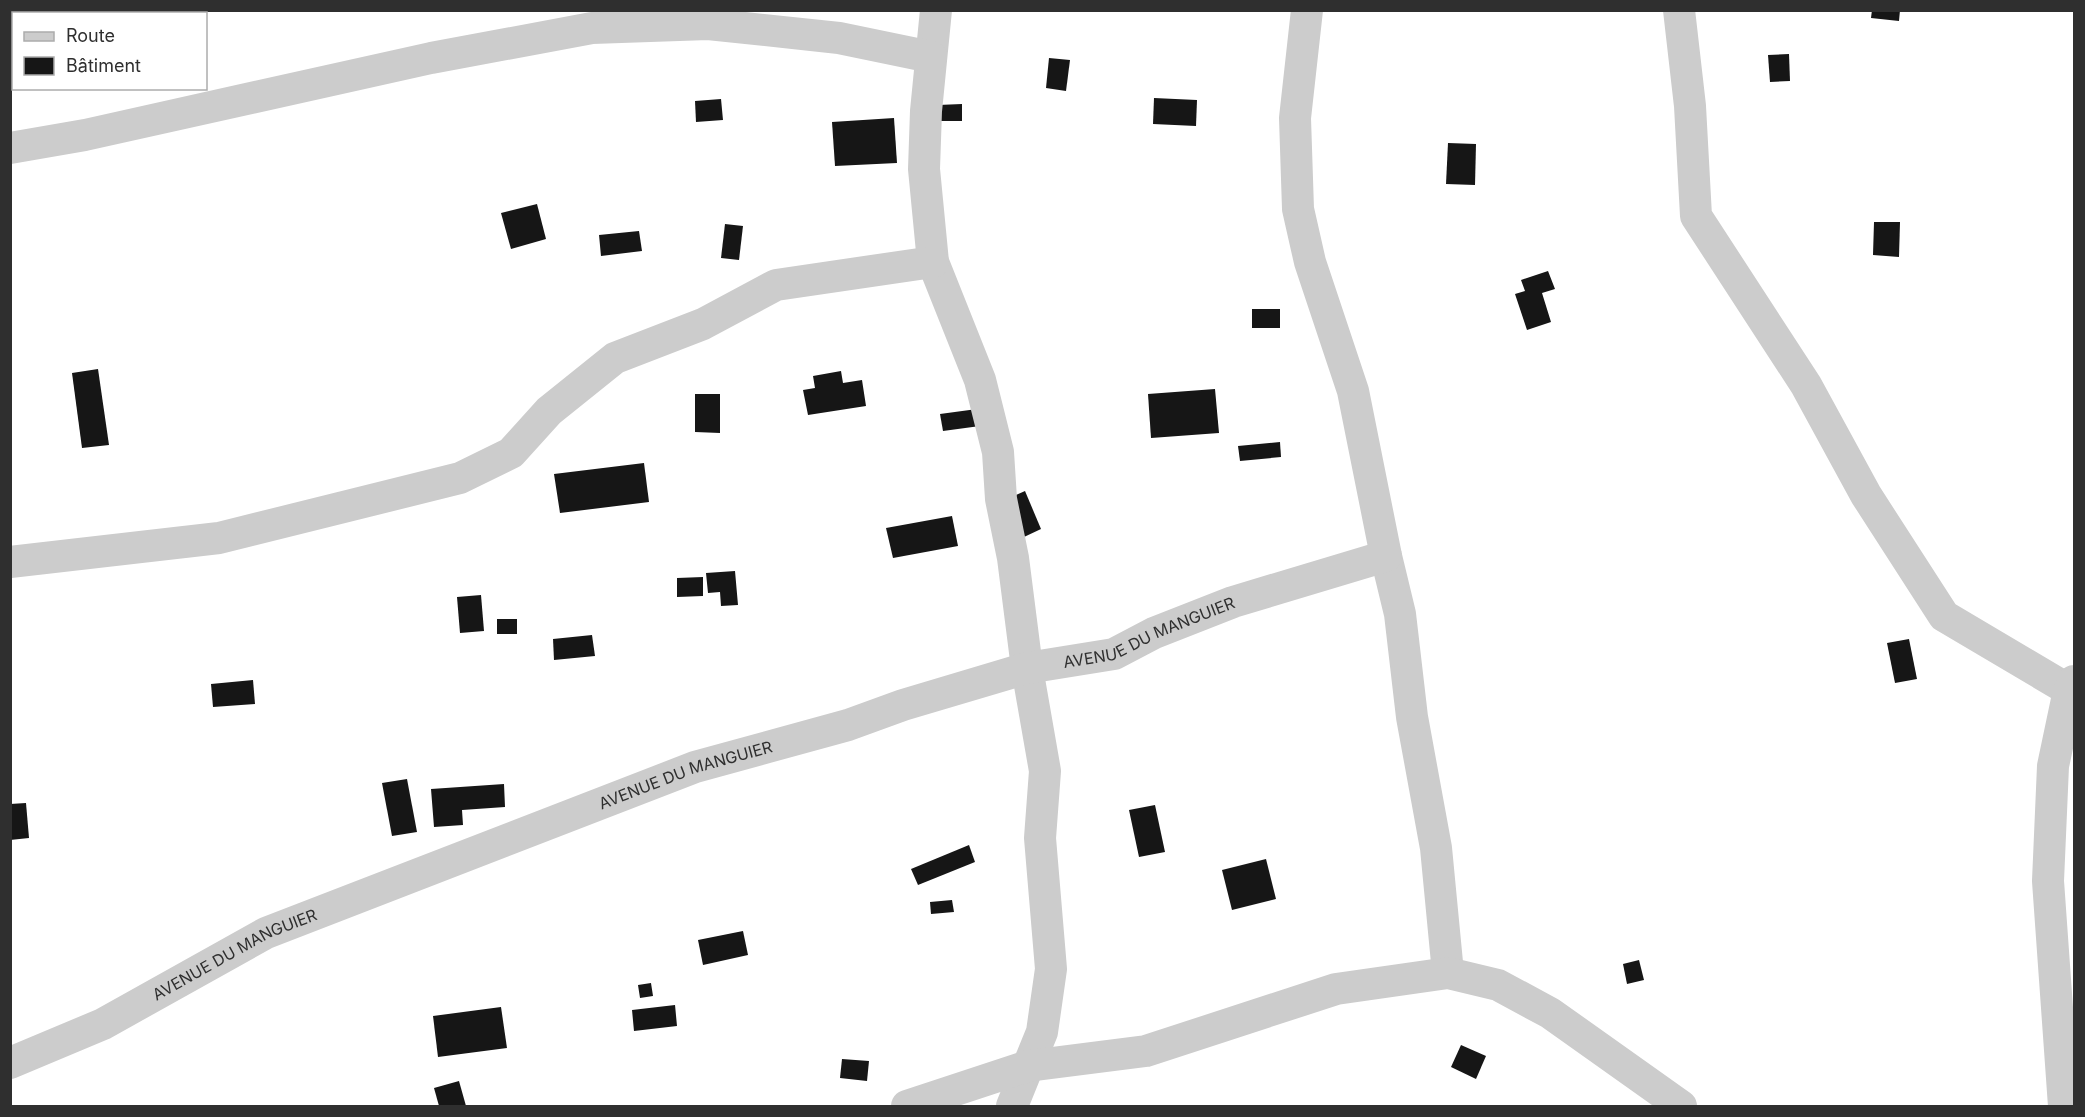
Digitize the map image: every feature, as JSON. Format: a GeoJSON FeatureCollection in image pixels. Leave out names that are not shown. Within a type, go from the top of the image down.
{"type":"FeatureCollection","features":[{"type":"Feature","properties":{"kind":"street"},"geometry":{"type":"LineString","coordinates":[[936,10],[924,169],[933,262],[980,380],[998,452],[1000,500],[1013,558],[1027,668],[1045,771],[1040,838],[1051,969],[1042,1032],[1012,1107]]}},
{"type":"Feature","properties":{"kind":"street"},"geometry":{"type":"LineString","coordinates":[[1307,10],[1295,118],[1298,209],[1310,262],[1353,391],[1400,614],[1412,717],[1436,848],[1448,973]]}},
{"type":"Feature","properties":{"kind":"street"},"geometry":{"type":"LineString","coordinates":[[1679,10],[1690,106],[1696,216],[1806,385],[1866,495],[1944,616],[2072,685],[2053,766],[2048,881],[2064,1107]]}},
{"type":"Feature","properties":{"kind":"street"},"geometry":{"type":"LineString","coordinates":[[10,148],[85,135],[431,58],[592,28],[708,24],[839,38],[931,57]]}},
{"type":"Feature","properties":{"kind":"street"},"geometry":{"type":"LineString","coordinates":[[10,562],[219,538],[460,478],[511,453],[549,411],[615,357],[703,324],[776,285],[933,262]]}},
{"type":"Feature","properties":{"kind":"street","name":"AVENUE DU MANGUIER"},"geometry":{"type":"LineString","coordinates":[[10,1063],[103,1024],[266,933],[695,767],[848,725],[903,705],[1027,668],[1114,654],[1154,633],[1233,602],[1386,556]]}},
{"type":"Feature","properties":{"kind":"street"},"geometry":{"type":"LineString","coordinates":[[908,1107],[1028,1066],[1146,1051],[1336,989],[1448,973],[1498,985],[1550,1013],[1681,1107]]}},
{"type":"Feature","properties":{"kind":"building"},"geometry":{"type":"Polygon","coordinates":[[[1872,10],[1900,10],[1899,21],[1871,18],[1872,10]]]}},
{"type":"Feature","properties":{"kind":"building"},"geometry":{"type":"Polygon","coordinates":[[[1789,54],[1790,81],[1770,82],[1768,55],[1789,54]]]}},
{"type":"Feature","properties":{"kind":"building"},"geometry":{"type":"Polygon","coordinates":[[[1049,58],[1070,60],[1066,91],[1046,88],[1049,58]]]}},
{"type":"Feature","properties":{"kind":"building"},"geometry":{"type":"Polygon","coordinates":[[[1154,98],[1197,100],[1196,126],[1153,124],[1154,98]]]}},
{"type":"Feature","properties":{"kind":"building"},"geometry":{"type":"Polygon","coordinates":[[[721,99],[723,120],[696,122],[695,101],[721,99]]]}},
{"type":"Feature","properties":{"kind":"building"},"geometry":{"type":"Polygon","coordinates":[[[962,104],[962,121],[939,121],[938,105],[962,104]]]}},
{"type":"Feature","properties":{"kind":"building"},"geometry":{"type":"Polygon","coordinates":[[[894,118],[897,163],[835,166],[832,122],[894,118]]]}},
{"type":"Feature","properties":{"kind":"building"},"geometry":{"type":"Polygon","coordinates":[[[1448,143],[1476,144],[1475,185],[1446,184],[1448,143]]]}},
{"type":"Feature","properties":{"kind":"building"},"geometry":{"type":"Polygon","coordinates":[[[537,204],[546,239],[511,249],[501,213],[537,204]]]}},
{"type":"Feature","properties":{"kind":"building"},"geometry":{"type":"Polygon","coordinates":[[[1874,222],[1900,222],[1899,257],[1873,255],[1874,222]]]}},
{"type":"Feature","properties":{"kind":"building"},"geometry":{"type":"Polygon","coordinates":[[[725,224],[743,226],[739,260],[721,258],[725,224]]]}},
{"type":"Feature","properties":{"kind":"building"},"geometry":{"type":"Polygon","coordinates":[[[639,231],[642,251],[601,256],[599,235],[639,231]]]}},
{"type":"Feature","properties":{"kind":"building"},"geometry":{"type":"Polygon","coordinates":[[[1548,271],[1555,289],[1542,293],[1551,322],[1527,330],[1515,294],[1525,291],[1521,280],[1548,271]]]}},
{"type":"Feature","properties":{"kind":"building"},"geometry":{"type":"Polygon","coordinates":[[[1252,309],[1280,309],[1280,328],[1252,328],[1252,309]]]}},
{"type":"Feature","properties":{"kind":"building"},"geometry":{"type":"Polygon","coordinates":[[[98,369],[109,445],[82,448],[72,373],[98,369]]]}},
{"type":"Feature","properties":{"kind":"building"},"geometry":{"type":"Polygon","coordinates":[[[841,371],[843,383],[862,380],[866,406],[808,415],[803,390],[815,388],[813,376],[841,371]]]}},
{"type":"Feature","properties":{"kind":"building"},"geometry":{"type":"Polygon","coordinates":[[[1215,389],[1219,433],[1151,438],[1148,394],[1215,389]]]}},
{"type":"Feature","properties":{"kind":"building"},"geometry":{"type":"Polygon","coordinates":[[[695,394],[720,394],[720,433],[695,432],[695,394]]]}},
{"type":"Feature","properties":{"kind":"building"},"geometry":{"type":"Polygon","coordinates":[[[977,409],[980,426],[943,431],[940,414],[977,409]]]}},
{"type":"Feature","properties":{"kind":"building"},"geometry":{"type":"Polygon","coordinates":[[[1280,442],[1281,457],[1240,461],[1238,446],[1280,442]]]}},
{"type":"Feature","properties":{"kind":"building"},"geometry":{"type":"Polygon","coordinates":[[[644,463],[649,502],[560,513],[554,474],[644,463]]]}},
{"type":"Feature","properties":{"kind":"building"},"geometry":{"type":"Polygon","coordinates":[[[1025,491],[1041,529],[1024,537],[1007,499],[1025,491]]]}},
{"type":"Feature","properties":{"kind":"building"},"geometry":{"type":"Polygon","coordinates":[[[952,516],[958,546],[893,558],[886,528],[952,516]]]}},
{"type":"Feature","properties":{"kind":"building"},"geometry":{"type":"Polygon","coordinates":[[[735,571],[738,605],[721,606],[720,592],[708,593],[706,573],[735,571]]]}},
{"type":"Feature","properties":{"kind":"building"},"geometry":{"type":"Polygon","coordinates":[[[703,577],[703,596],[677,597],[677,578],[703,577]]]}},
{"type":"Feature","properties":{"kind":"building"},"geometry":{"type":"Polygon","coordinates":[[[481,595],[484,631],[460,633],[457,597],[481,595]]]}},
{"type":"Feature","properties":{"kind":"building"},"geometry":{"type":"Polygon","coordinates":[[[497,619],[517,619],[517,634],[497,634],[497,619]]]}},
{"type":"Feature","properties":{"kind":"building"},"geometry":{"type":"Polygon","coordinates":[[[592,635],[595,656],[554,660],[553,639],[592,635]]]}},
{"type":"Feature","properties":{"kind":"building"},"geometry":{"type":"Polygon","coordinates":[[[1909,639],[1917,679],[1895,683],[1887,643],[1909,639]]]}},
{"type":"Feature","properties":{"kind":"building"},"geometry":{"type":"Polygon","coordinates":[[[253,680],[255,704],[213,707],[211,684],[253,680]]]}},
{"type":"Feature","properties":{"kind":"building"},"geometry":{"type":"Polygon","coordinates":[[[407,779],[417,832],[392,836],[382,783],[407,779]]]}},
{"type":"Feature","properties":{"kind":"building"},"geometry":{"type":"Polygon","coordinates":[[[504,784],[505,807],[462,810],[463,825],[434,827],[431,789],[504,784]]]}},
{"type":"Feature","properties":{"kind":"building"},"geometry":{"type":"Polygon","coordinates":[[[26,803],[29,838],[10,840],[10,804],[26,803]]]}},
{"type":"Feature","properties":{"kind":"building"},"geometry":{"type":"Polygon","coordinates":[[[1155,805],[1165,852],[1139,857],[1129,810],[1155,805]]]}},
{"type":"Feature","properties":{"kind":"building"},"geometry":{"type":"Polygon","coordinates":[[[969,845],[975,862],[918,885],[911,869],[969,845]]]}},
{"type":"Feature","properties":{"kind":"building"},"geometry":{"type":"Polygon","coordinates":[[[1266,859],[1276,899],[1232,910],[1222,870],[1266,859]]]}},
{"type":"Feature","properties":{"kind":"building"},"geometry":{"type":"Polygon","coordinates":[[[952,900],[954,912],[931,914],[930,902],[952,900]]]}},
{"type":"Feature","properties":{"kind":"building"},"geometry":{"type":"Polygon","coordinates":[[[743,931],[748,955],[703,965],[698,940],[743,931]]]}},
{"type":"Feature","properties":{"kind":"building"},"geometry":{"type":"Polygon","coordinates":[[[1639,960],[1644,980],[1627,984],[1623,964],[1639,960]]]}},
{"type":"Feature","properties":{"kind":"building"},"geometry":{"type":"Polygon","coordinates":[[[651,983],[653,996],[640,998],[638,985],[651,983]]]}},
{"type":"Feature","properties":{"kind":"building"},"geometry":{"type":"Polygon","coordinates":[[[675,1005],[677,1026],[634,1031],[632,1010],[675,1005]]]}},
{"type":"Feature","properties":{"kind":"building"},"geometry":{"type":"Polygon","coordinates":[[[501,1007],[507,1048],[438,1057],[433,1016],[501,1007]]]}},
{"type":"Feature","properties":{"kind":"building"},"geometry":{"type":"Polygon","coordinates":[[[1461,1045],[1486,1056],[1476,1079],[1451,1067],[1461,1045]]]}},
{"type":"Feature","properties":{"kind":"building"},"geometry":{"type":"Polygon","coordinates":[[[842,1059],[869,1061],[867,1081],[840,1078],[842,1059]]]}},
{"type":"Feature","properties":{"kind":"building"},"geometry":{"type":"Polygon","coordinates":[[[459,1081],[466,1106],[439,1106],[434,1088],[459,1081]]]}}]}
